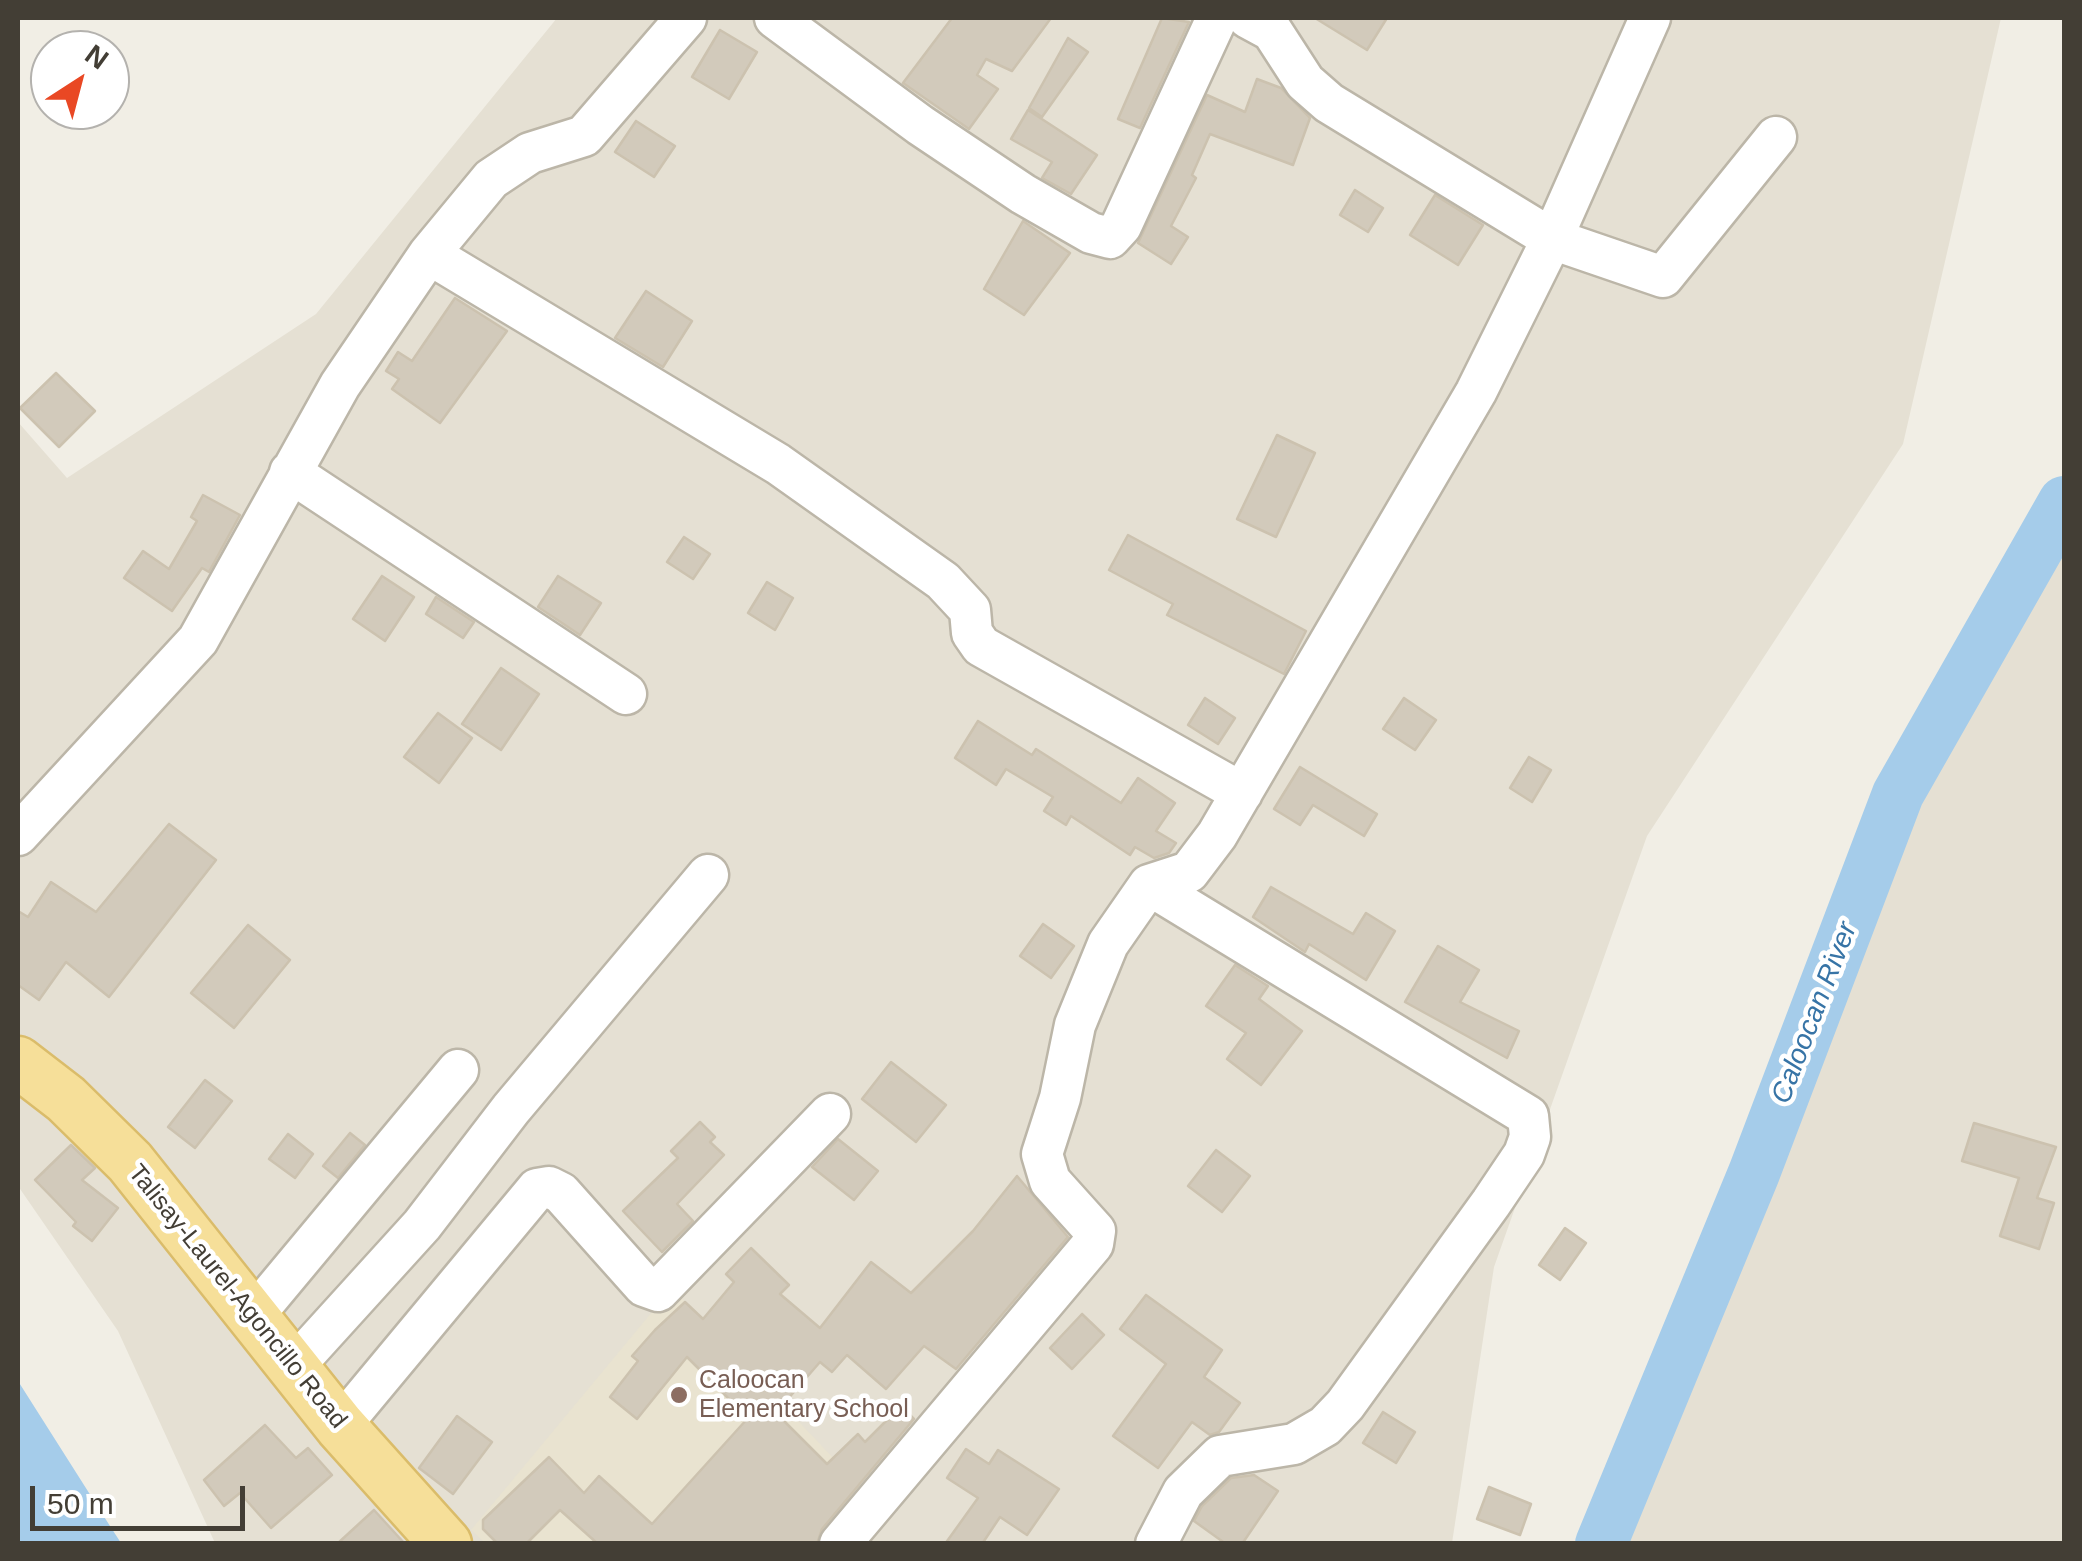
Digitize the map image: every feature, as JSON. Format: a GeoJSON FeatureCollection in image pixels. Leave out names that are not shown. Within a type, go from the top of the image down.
{"type":"FeatureCollection","features":[{"type":"Feature","properties":{"kind":"main road","name":"Talisay-Laurel-Agoncillo Road"},"geometry":{"type":"LineString","coordinates":[[18,1062],[66,1099],[130,1162],[340,1426],[446,1544]]}},
{"type":"Feature","properties":{"kind":"street"},"geometry":{"type":"LineString","coordinates":[[18,835],[198,640],[340,385],[430,254],[491,179],[530,153],[584,136],[686,18]]}},
{"type":"Feature","properties":{"kind":"street"},"geometry":{"type":"LineString","coordinates":[[775,18],[920,125],[1023,194],[1092,233],[1110,238],[1121,226],[1217,18]]}},
{"type":"Feature","properties":{"kind":"street"},"geometry":{"type":"LineString","coordinates":[[1248,18],[1272,31],[1305,82],[1329,103],[1552,240],[1663,277],[1776,138]]}},
{"type":"Feature","properties":{"kind":"street"},"geometry":{"type":"LineString","coordinates":[[840,1544],[1093,1244],[1095,1231],[1050,1182],[1042,1154],[1060,1098],[1075,1024],[1108,944],[1150,885],[1189,872],[1242,793],[1476,392],[1552,240],[1650,18]]}},
{"type":"Feature","properties":{"kind":"street"},"geometry":{"type":"LineString","coordinates":[[430,254],[778,464],[943,581],[970,610],[972,633],[981,646],[1242,793]]}},
{"type":"Feature","properties":{"kind":"street"},"geometry":{"type":"LineString","coordinates":[[290,472],[626,694]]}},
{"type":"Feature","properties":{"kind":"street"},"geometry":{"type":"LineString","coordinates":[[294,1366],[422,1225],[511,1110],[708,875]]}},
{"type":"Feature","properties":{"kind":"street"},"geometry":{"type":"LineString","coordinates":[[1150,885],[1528,1116],[1530,1138],[1502,1187],[1345,1405],[1325,1426],[1294,1444],[1220,1456],[1183,1492],[1156,1544]]}},
{"type":"Feature","properties":{"kind":"street"},"geometry":{"type":"LineString","coordinates":[[254,1315],[458,1070]]}},
{"type":"Feature","properties":{"kind":"street"},"geometry":{"type":"LineString","coordinates":[[340,1426],[537,1188],[561,1192],[644,1286],[658,1292],[830,1114]]}},
{"type":"Feature","properties":{"kind":"shaded area"},"geometry":{"type":"Polygon","coordinates":[[[557,18],[2001,18],[1903,444],[1647,836],[1494,1267],[1452,1543],[215,1543],[118,1331],[18,1186],[18,422],[67,478],[316,314],[557,18]]]}},
{"type":"Feature","properties":{"kind":"shaded area"},"geometry":{"type":"Polygon","coordinates":[[[2064,521],[2064,1543],[1612,1544],[1811,1067],[1909,798],[2064,521]]]}},
{"type":"Feature","properties":{"kind":"shaded area","name":"Caloocan Elementary School"},"geometry":{"type":"Polygon","coordinates":[[[672,1288],[875,1502],[839,1543],[486,1544],[471,1530],[672,1288]]]}},
{"type":"Feature","properties":{"kind":"water"},"geometry":{"type":"Polygon","coordinates":[[[18,1381],[110,1526],[121,1543],[18,1543],[18,1381]]]}},
{"type":"Feature","properties":{"kind":"building"},"geometry":{"type":"Polygon","coordinates":[[[952,18],[1051,18],[1012,71],[986,59],[977,75],[998,89],[969,129],[903,83],[952,18]]]}},
{"type":"Feature","properties":{"kind":"building"},"geometry":{"type":"Polygon","coordinates":[[[1162,18],[1189,22],[1140,128],[1118,119],[1162,18]]]}},
{"type":"Feature","properties":{"kind":"building"},"geometry":{"type":"Polygon","coordinates":[[[1315,18],[1387,18],[1367,50],[1315,18]]]}},
{"type":"Feature","properties":{"kind":"building"},"geometry":{"type":"Polygon","coordinates":[[[720,30],[757,52],[729,99],[692,77],[720,30]]]}},
{"type":"Feature","properties":{"kind":"building"},"geometry":{"type":"Polygon","coordinates":[[[1068,38],[1088,52],[1042,117],[1029,108],[1068,38]]]}},
{"type":"Feature","properties":{"kind":"building"},"geometry":{"type":"Polygon","coordinates":[[[1257,79],[1281,88],[1310,118],[1293,165],[1210,134],[1192,175],[1196,178],[1171,226],[1188,237],[1171,264],[1138,243],[1207,95],[1245,112],[1257,79]]]}},
{"type":"Feature","properties":{"kind":"building"},"geometry":{"type":"Polygon","coordinates":[[[1028,110],[1097,155],[1071,194],[1042,178],[1052,162],[1011,139],[1028,110]]]}},
{"type":"Feature","properties":{"kind":"building"},"geometry":{"type":"Polygon","coordinates":[[[636,121],[675,146],[654,177],[615,152],[636,121]]]}},
{"type":"Feature","properties":{"kind":"building"},"geometry":{"type":"Polygon","coordinates":[[[1355,190],[1383,208],[1368,232],[1340,215],[1355,190]]]}},
{"type":"Feature","properties":{"kind":"building"},"geometry":{"type":"Polygon","coordinates":[[[1435,195],[1483,225],[1458,265],[1410,235],[1435,195]]]}},
{"type":"Feature","properties":{"kind":"building"},"geometry":{"type":"Polygon","coordinates":[[[1023,221],[1070,253],[1024,315],[984,289],[1023,221]]]}},
{"type":"Feature","properties":{"kind":"building"},"geometry":{"type":"Polygon","coordinates":[[[646,291],[692,321],[663,367],[615,338],[646,291]]]}},
{"type":"Feature","properties":{"kind":"building"},"geometry":{"type":"Polygon","coordinates":[[[455,298],[507,331],[440,423],[392,389],[399,379],[386,371],[398,352],[412,361],[455,298]]]}},
{"type":"Feature","properties":{"kind":"building"},"geometry":{"type":"Polygon","coordinates":[[[56,373],[95,411],[59,447],[20,408],[56,373]]]}},
{"type":"Feature","properties":{"kind":"building"},"geometry":{"type":"Polygon","coordinates":[[[1277,435],[1315,453],[1276,537],[1237,519],[1277,435]]]}},
{"type":"Feature","properties":{"kind":"building"},"geometry":{"type":"Polygon","coordinates":[[[203,495],[240,515],[209,572],[202,568],[172,611],[124,578],[143,551],[169,569],[197,521],[191,517],[203,495]]]}},
{"type":"Feature","properties":{"kind":"building"},"geometry":{"type":"Polygon","coordinates":[[[1128,535],[1306,631],[1284,674],[1167,615],[1173,604],[1109,570],[1128,535]]]}},
{"type":"Feature","properties":{"kind":"building"},"geometry":{"type":"Polygon","coordinates":[[[684,537],[710,554],[693,579],[667,562],[684,537]]]}},
{"type":"Feature","properties":{"kind":"building"},"geometry":{"type":"Polygon","coordinates":[[[382,576],[414,597],[385,641],[353,619],[382,576]]]}},
{"type":"Feature","properties":{"kind":"building"},"geometry":{"type":"Polygon","coordinates":[[[558,576],[601,603],[580,635],[538,607],[558,576]]]}},
{"type":"Feature","properties":{"kind":"building"},"geometry":{"type":"Polygon","coordinates":[[[767,582],[793,598],[775,630],[748,613],[767,582]]]}},
{"type":"Feature","properties":{"kind":"building"},"geometry":{"type":"Polygon","coordinates":[[[436,597],[474,622],[463,638],[426,614],[436,597]]]}},
{"type":"Feature","properties":{"kind":"building"},"geometry":{"type":"Polygon","coordinates":[[[501,668],[539,694],[501,750],[462,724],[501,668]]]}},
{"type":"Feature","properties":{"kind":"building"},"geometry":{"type":"Polygon","coordinates":[[[1205,698],[1235,718],[1218,744],[1188,725],[1205,698]]]}},
{"type":"Feature","properties":{"kind":"building"},"geometry":{"type":"Polygon","coordinates":[[[1404,698],[1436,720],[1415,750],[1383,729],[1404,698]]]}},
{"type":"Feature","properties":{"kind":"building"},"geometry":{"type":"Polygon","coordinates":[[[438,713],[472,738],[439,783],[404,757],[438,713]]]}},
{"type":"Feature","properties":{"kind":"building"},"geometry":{"type":"Polygon","coordinates":[[[978,721],[1032,755],[1036,749],[1121,803],[1138,778],[1175,803],[1156,831],[1176,843],[1169,853],[1154,858],[1135,847],[1130,855],[1071,816],[1066,825],[1044,811],[1053,797],[1006,769],[996,785],[955,758],[978,721]]]}},
{"type":"Feature","properties":{"kind":"building"},"geometry":{"type":"Polygon","coordinates":[[[1529,757],[1551,770],[1532,802],[1510,788],[1529,757]]]}},
{"type":"Feature","properties":{"kind":"building"},"geometry":{"type":"Polygon","coordinates":[[[1300,767],[1377,814],[1364,836],[1313,805],[1300,825],[1274,809],[1300,767]]]}},
{"type":"Feature","properties":{"kind":"building"},"geometry":{"type":"Polygon","coordinates":[[[169,824],[216,860],[109,997],[66,962],[39,1000],[18,985],[18,911],[28,917],[51,882],[96,912],[169,824]]]}},
{"type":"Feature","properties":{"kind":"building"},"geometry":{"type":"Polygon","coordinates":[[[1271,887],[1353,934],[1366,913],[1395,931],[1366,980],[1309,944],[1305,952],[1253,917],[1271,887]]]}},
{"type":"Feature","properties":{"kind":"building"},"geometry":{"type":"Polygon","coordinates":[[[1043,924],[1074,946],[1051,978],[1020,956],[1043,924]]]}},
{"type":"Feature","properties":{"kind":"building"},"geometry":{"type":"Polygon","coordinates":[[[248,925],[290,960],[234,1028],[191,993],[248,925]]]}},
{"type":"Feature","properties":{"kind":"building"},"geometry":{"type":"Polygon","coordinates":[[[1438,946],[1479,970],[1460,1002],[1519,1031],[1507,1058],[1405,1002],[1438,946]]]}},
{"type":"Feature","properties":{"kind":"building"},"geometry":{"type":"Polygon","coordinates":[[[1235,965],[1268,986],[1259,999],[1302,1031],[1261,1085],[1227,1059],[1246,1033],[1206,1006],[1235,965]]]}},
{"type":"Feature","properties":{"kind":"building"},"geometry":{"type":"Polygon","coordinates":[[[891,1062],[946,1105],[916,1142],[862,1099],[891,1062]]]}},
{"type":"Feature","properties":{"kind":"building"},"geometry":{"type":"Polygon","coordinates":[[[205,1080],[232,1101],[195,1148],[168,1127],[205,1080]]]}},
{"type":"Feature","properties":{"kind":"building"},"geometry":{"type":"Polygon","coordinates":[[[700,1122],[715,1137],[710,1142],[724,1155],[677,1204],[693,1221],[662,1252],[623,1211],[678,1158],[671,1151],[700,1122]]]}},
{"type":"Feature","properties":{"kind":"building"},"geometry":{"type":"Polygon","coordinates":[[[1974,1123],[2056,1147],[2037,1198],[2054,1203],[2039,1249],[2000,1236],[2019,1178],[1962,1161],[1974,1123]]]}},
{"type":"Feature","properties":{"kind":"building"},"geometry":{"type":"Polygon","coordinates":[[[350,1133],[365,1145],[338,1178],[323,1166],[350,1133]]]}},
{"type":"Feature","properties":{"kind":"building"},"geometry":{"type":"Polygon","coordinates":[[[288,1134],[313,1154],[295,1178],[269,1159],[288,1134]]]}},
{"type":"Feature","properties":{"kind":"building"},"geometry":{"type":"Polygon","coordinates":[[[838,1139],[878,1171],[854,1200],[812,1167],[838,1139]]]}},
{"type":"Feature","properties":{"kind":"building"},"geometry":{"type":"Polygon","coordinates":[[[71,1145],[95,1168],[82,1180],[118,1208],[92,1241],[73,1226],[76,1222],[35,1180],[71,1145]]]}},
{"type":"Feature","properties":{"kind":"building"},"geometry":{"type":"Polygon","coordinates":[[[1216,1150],[1250,1176],[1222,1212],[1188,1186],[1216,1150]]]}},
{"type":"Feature","properties":{"kind":"building"},"geometry":{"type":"Polygon","coordinates":[[[1017,1176],[1068,1237],[956,1369],[924,1346],[886,1389],[847,1355],[832,1372],[820,1362],[780,1408],[784,1412],[780,1417],[827,1464],[858,1434],[865,1442],[901,1406],[914,1419],[822,1529],[817,1544],[598,1544],[560,1510],[526,1544],[498,1544],[483,1529],[483,1520],[549,1457],[584,1493],[599,1476],[652,1524],[748,1418],[687,1357],[637,1419],[610,1397],[638,1361],[632,1356],[655,1330],[685,1302],[703,1319],[734,1282],[726,1274],[751,1248],[789,1285],[780,1294],[820,1328],[871,1262],[911,1293],[973,1231],[1017,1176]]]}},
{"type":"Feature","properties":{"kind":"building"},"geometry":{"type":"Polygon","coordinates":[[[1565,1228],[1586,1243],[1560,1280],[1539,1265],[1565,1228]]]}},
{"type":"Feature","properties":{"kind":"building"},"geometry":{"type":"Polygon","coordinates":[[[1146,1295],[1222,1350],[1204,1377],[1240,1403],[1219,1432],[1210,1435],[1192,1422],[1158,1468],[1113,1436],[1166,1364],[1120,1329],[1146,1295]]]}},
{"type":"Feature","properties":{"kind":"building"},"geometry":{"type":"Polygon","coordinates":[[[1082,1314],[1104,1335],[1072,1369],[1050,1348],[1082,1314]]]}},
{"type":"Feature","properties":{"kind":"building"},"geometry":{"type":"Polygon","coordinates":[[[1383,1412],[1415,1432],[1396,1463],[1363,1443],[1383,1412]]]}},
{"type":"Feature","properties":{"kind":"building"},"geometry":{"type":"Polygon","coordinates":[[[457,1416],[492,1442],[453,1494],[419,1468],[457,1416]]]}},
{"type":"Feature","properties":{"kind":"building"},"geometry":{"type":"Polygon","coordinates":[[[265,1425],[296,1458],[308,1448],[332,1475],[271,1528],[240,1493],[224,1506],[204,1480],[265,1425]]]}},
{"type":"Feature","properties":{"kind":"building"},"geometry":{"type":"Polygon","coordinates":[[[966,1449],[989,1464],[998,1450],[1059,1489],[1027,1535],[1000,1517],[982,1544],[945,1544],[978,1498],[947,1478],[966,1449]]]}},
{"type":"Feature","properties":{"kind":"building"},"geometry":{"type":"Polygon","coordinates":[[[1254,1475],[1278,1491],[1242,1544],[1226,1544],[1194,1521],[1202,1506],[1231,1478],[1254,1475]]]}},
{"type":"Feature","properties":{"kind":"building"},"geometry":{"type":"Polygon","coordinates":[[[1489,1487],[1531,1504],[1520,1535],[1477,1519],[1489,1487]]]}},
{"type":"Feature","properties":{"kind":"building"},"geometry":{"type":"Polygon","coordinates":[[[374,1510],[405,1544],[337,1544],[374,1510]]]}},
{"type":"Feature","properties":{"kind":"waterway","name":"Caloocan River"},"geometry":{"type":"LineString","coordinates":[[1601,1544],[1754,1173],[1898,794],[2064,502]]}},
{"type":"Feature","properties":{"kind":"place","name":"Caloocan Elementary School"},"geometry":{"type":"Point","coordinates":[679,1395]}}]}
